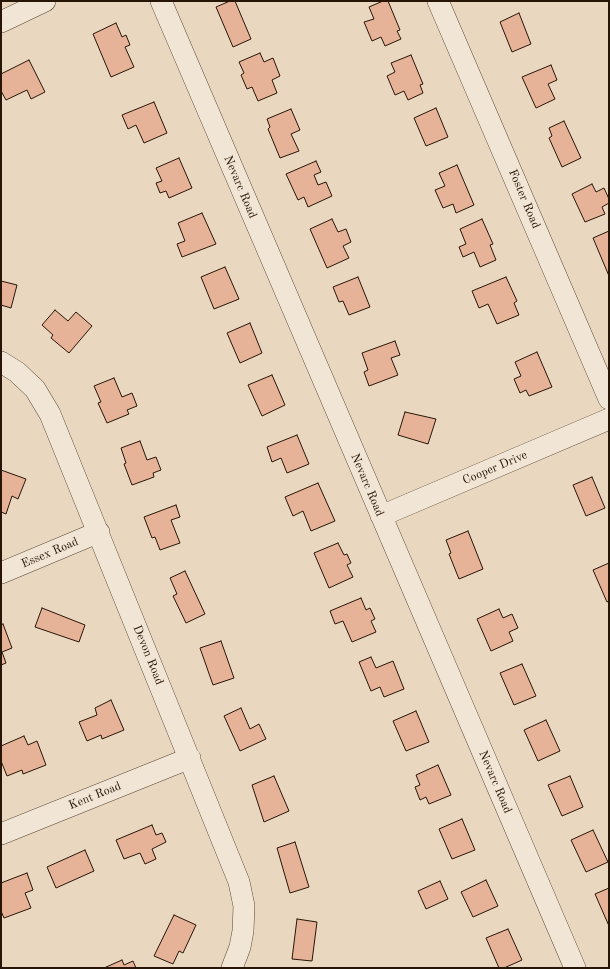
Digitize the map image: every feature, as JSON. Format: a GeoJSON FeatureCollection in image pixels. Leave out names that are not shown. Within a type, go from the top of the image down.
{"type":"FeatureCollection","features":[{"type":"Feature","properties":{"kind":"street"},"geometry":{"type":"LineString","coordinates":[[1,22],[45,1]]}},
{"type":"Feature","properties":{"kind":"street","name":"Nevarc Road"},"geometry":{"type":"LineString","coordinates":[[161,1],[575,968]]}},
{"type":"Feature","properties":{"kind":"street","name":"Foster Road"},"geometry":{"type":"LineString","coordinates":[[438,1],[609,398]]}},
{"type":"Feature","properties":{"kind":"street","name":"Devon Road"},"geometry":{"type":"LineString","coordinates":[[1,362],[17,372],[35,389],[44,402],[99,532],[190,758],[240,888],[244,906],[243,931],[240,947],[232,968]]}},
{"type":"Feature","properties":{"kind":"street","name":"Cooper Drive"},"geometry":{"type":"LineString","coordinates":[[381,516],[609,419]]}},
{"type":"Feature","properties":{"kind":"street","name":"Essex Road"},"geometry":{"type":"LineString","coordinates":[[1,573],[99,532]]}},
{"type":"Feature","properties":{"kind":"street","name":"Kent Road"},"geometry":{"type":"LineString","coordinates":[[1,834],[190,758]]}},
{"type":"Feature","properties":{"kind":"building"},"geometry":{"type":"Polygon","coordinates":[[[230,1],[235,1],[251,39],[233,47],[216,7],[230,1]]]}},
{"type":"Feature","properties":{"kind":"building"},"geometry":{"type":"Polygon","coordinates":[[[383,1],[388,1],[400,30],[397,31],[401,39],[385,46],[381,37],[372,41],[364,22],[374,19],[369,7],[383,1]]]}},
{"type":"Feature","properties":{"kind":"building"},"geometry":{"type":"Polygon","coordinates":[[[519,13],[531,44],[512,52],[500,22],[519,13]]]}},
{"type":"Feature","properties":{"kind":"building"},"geometry":{"type":"Polygon","coordinates":[[[116,23],[122,37],[126,35],[130,45],[125,47],[134,67],[111,77],[93,34],[116,23]]]}},
{"type":"Feature","properties":{"kind":"building"},"geometry":{"type":"Polygon","coordinates":[[[260,53],[264,62],[273,58],[280,76],[272,80],[277,93],[258,101],[252,87],[247,89],[241,75],[244,73],[239,62],[260,53]]]}},
{"type":"Feature","properties":{"kind":"building"},"geometry":{"type":"Polygon","coordinates":[[[411,55],[423,84],[420,85],[423,93],[408,100],[404,91],[395,95],[387,76],[395,72],[391,63],[411,55]]]}},
{"type":"Feature","properties":{"kind":"building"},"geometry":{"type":"Polygon","coordinates":[[[29,60],[45,92],[31,99],[27,90],[6,100],[1,91],[1,74],[29,60]]]}},
{"type":"Feature","properties":{"kind":"building"},"geometry":{"type":"Polygon","coordinates":[[[551,65],[557,80],[548,84],[555,99],[536,108],[522,77],[551,65]]]}},
{"type":"Feature","properties":{"kind":"building"},"geometry":{"type":"Polygon","coordinates":[[[154,102],[167,133],[144,143],[136,125],[128,129],[122,115],[154,102]]]}},
{"type":"Feature","properties":{"kind":"building"},"geometry":{"type":"Polygon","coordinates":[[[436,108],[448,137],[426,146],[414,118],[436,108]]]}},
{"type":"Feature","properties":{"kind":"building"},"geometry":{"type":"Polygon","coordinates":[[[291,109],[300,130],[291,134],[299,151],[280,158],[268,129],[270,127],[267,119],[291,109]]]}},
{"type":"Feature","properties":{"kind":"building"},"geometry":{"type":"Polygon","coordinates":[[[564,121],[581,158],[562,167],[549,138],[552,136],[549,128],[564,121]]]}},
{"type":"Feature","properties":{"kind":"building"},"geometry":{"type":"Polygon","coordinates":[[[179,158],[192,188],[169,198],[166,191],[160,193],[156,183],[162,181],[156,168],[179,158]]]}},
{"type":"Feature","properties":{"kind":"building"},"geometry":{"type":"Polygon","coordinates":[[[316,161],[321,172],[314,175],[318,185],[326,182],[332,196],[308,207],[304,197],[298,200],[286,174],[316,161]]]}},
{"type":"Feature","properties":{"kind":"building"},"geometry":{"type":"Polygon","coordinates":[[[457,165],[474,205],[456,213],[453,204],[443,208],[435,190],[445,186],[439,173],[457,165]]]}},
{"type":"Feature","properties":{"kind":"building"},"geometry":{"type":"Polygon","coordinates":[[[592,184],[596,192],[604,188],[609,199],[609,203],[602,207],[605,214],[585,222],[572,194],[592,184]]]}},
{"type":"Feature","properties":{"kind":"building"},"geometry":{"type":"Polygon","coordinates":[[[202,213],[216,244],[182,257],[177,244],[185,241],[178,223],[202,213]]]}},
{"type":"Feature","properties":{"kind":"building"},"geometry":{"type":"Polygon","coordinates":[[[332,219],[338,232],[346,229],[351,242],[343,246],[349,258],[327,268],[310,229],[332,219]]]}},
{"type":"Feature","properties":{"kind":"building"},"geometry":{"type":"Polygon","coordinates":[[[482,219],[493,244],[490,245],[496,260],[480,267],[474,252],[463,257],[459,247],[466,244],[460,229],[482,219]]]}},
{"type":"Feature","properties":{"kind":"building"},"geometry":{"type":"Polygon","coordinates":[[[609,231],[609,276],[593,238],[609,231]]]}},
{"type":"Feature","properties":{"kind":"building"},"geometry":{"type":"Polygon","coordinates":[[[225,267],[239,299],[214,309],[201,277],[225,267]]]}},
{"type":"Feature","properties":{"kind":"building"},"geometry":{"type":"Polygon","coordinates":[[[358,277],[370,307],[349,315],[343,301],[339,302],[333,287],[358,277]]]}},
{"type":"Feature","properties":{"kind":"building"},"geometry":{"type":"Polygon","coordinates":[[[506,277],[517,301],[514,303],[519,315],[497,324],[488,304],[479,308],[472,291],[506,277]]]}},
{"type":"Feature","properties":{"kind":"building"},"geometry":{"type":"Polygon","coordinates":[[[1,281],[17,285],[11,308],[1,305],[1,281]]]}},
{"type":"Feature","properties":{"kind":"building"},"geometry":{"type":"Polygon","coordinates":[[[55,310],[68,321],[76,312],[92,326],[69,353],[51,338],[53,335],[42,325],[55,310]]]}},
{"type":"Feature","properties":{"kind":"building"},"geometry":{"type":"Polygon","coordinates":[[[250,323],[262,353],[240,363],[227,333],[250,323]]]}},
{"type":"Feature","properties":{"kind":"building"},"geometry":{"type":"Polygon","coordinates":[[[395,341],[400,355],[391,358],[398,375],[369,386],[364,372],[368,370],[362,353],[395,341]]]}},
{"type":"Feature","properties":{"kind":"building"},"geometry":{"type":"Polygon","coordinates":[[[537,352],[552,387],[529,396],[526,390],[520,393],[514,379],[521,376],[515,362],[537,352]]]}},
{"type":"Feature","properties":{"kind":"building"},"geometry":{"type":"Polygon","coordinates":[[[272,375],[285,405],[262,416],[248,385],[272,375]]]}},
{"type":"Feature","properties":{"kind":"building"},"geometry":{"type":"Polygon","coordinates":[[[114,378],[122,397],[132,393],[137,406],[127,410],[129,414],[107,423],[98,403],[101,402],[94,386],[114,378]]]}},
{"type":"Feature","properties":{"kind":"building"},"geometry":{"type":"Polygon","coordinates":[[[405,412],[436,419],[428,444],[398,435],[405,412]]]}},
{"type":"Feature","properties":{"kind":"building"},"geometry":{"type":"Polygon","coordinates":[[[297,435],[309,464],[287,473],[281,458],[272,462],[267,447],[297,435]]]}},
{"type":"Feature","properties":{"kind":"building"},"geometry":{"type":"Polygon","coordinates":[[[140,441],[147,460],[156,457],[161,470],[153,473],[154,477],[132,485],[124,464],[126,463],[121,448],[140,441]]]}},
{"type":"Feature","properties":{"kind":"building"},"geometry":{"type":"Polygon","coordinates":[[[1,470],[26,479],[18,499],[12,496],[6,514],[1,512],[1,470]]]}},
{"type":"Feature","properties":{"kind":"building"},"geometry":{"type":"Polygon","coordinates":[[[592,477],[605,508],[586,516],[573,485],[592,477]]]}},
{"type":"Feature","properties":{"kind":"building"},"geometry":{"type":"Polygon","coordinates":[[[318,483],[335,521],[311,531],[303,511],[293,516],[285,497],[318,483]]]}},
{"type":"Feature","properties":{"kind":"building"},"geometry":{"type":"Polygon","coordinates":[[[176,505],[180,517],[171,520],[180,543],[160,550],[155,537],[152,538],[144,517],[176,505]]]}},
{"type":"Feature","properties":{"kind":"building"},"geometry":{"type":"Polygon","coordinates":[[[468,531],[483,569],[459,579],[449,554],[451,553],[446,540],[468,531]]]}},
{"type":"Feature","properties":{"kind":"building"},"geometry":{"type":"Polygon","coordinates":[[[338,543],[344,555],[347,554],[351,563],[347,565],[353,577],[329,588],[314,553],[338,543]]]}},
{"type":"Feature","properties":{"kind":"building"},"geometry":{"type":"Polygon","coordinates":[[[609,563],[609,601],[607,602],[593,570],[609,563]]]}},
{"type":"Feature","properties":{"kind":"building"},"geometry":{"type":"Polygon","coordinates":[[[185,571],[205,614],[186,623],[173,596],[177,594],[170,578],[185,571]]]}},
{"type":"Feature","properties":{"kind":"building"},"geometry":{"type":"Polygon","coordinates":[[[361,598],[366,610],[370,608],[375,619],[371,621],[376,632],[352,642],[343,621],[335,624],[330,611],[361,598]]]}},
{"type":"Feature","properties":{"kind":"building"},"geometry":{"type":"Polygon","coordinates":[[[42,608],[85,625],[79,642],[35,627],[42,608]]]}},
{"type":"Feature","properties":{"kind":"building"},"geometry":{"type":"Polygon","coordinates":[[[499,609],[503,618],[512,614],[518,628],[509,632],[513,641],[491,651],[477,619],[499,609]]]}},
{"type":"Feature","properties":{"kind":"building"},"geometry":{"type":"Polygon","coordinates":[[[3,624],[12,648],[2,652],[6,663],[1,665],[1,625],[3,624]]]}},
{"type":"Feature","properties":{"kind":"building"},"geometry":{"type":"Polygon","coordinates":[[[221,641],[234,678],[213,685],[200,648],[221,641]]]}},
{"type":"Feature","properties":{"kind":"building"},"geometry":{"type":"Polygon","coordinates":[[[371,657],[376,668],[393,661],[404,689],[384,697],[380,687],[371,691],[359,662],[371,657]]]}},
{"type":"Feature","properties":{"kind":"building"},"geometry":{"type":"Polygon","coordinates":[[[522,664],[536,696],[514,705],[500,673],[522,664]]]}},
{"type":"Feature","properties":{"kind":"building"},"geometry":{"type":"Polygon","coordinates":[[[111,700],[124,730],[102,739],[101,735],[87,741],[79,722],[97,715],[95,708],[111,700]]]}},
{"type":"Feature","properties":{"kind":"building"},"geometry":{"type":"Polygon","coordinates":[[[241,708],[250,729],[259,724],[266,739],[240,751],[224,716],[241,708]]]}},
{"type":"Feature","properties":{"kind":"building"},"geometry":{"type":"Polygon","coordinates":[[[416,711],[429,742],[406,751],[393,721],[416,711]]]}},
{"type":"Feature","properties":{"kind":"building"},"geometry":{"type":"Polygon","coordinates":[[[546,720],[560,751],[538,761],[524,730],[546,720]]]}},
{"type":"Feature","properties":{"kind":"building"},"geometry":{"type":"Polygon","coordinates":[[[24,736],[28,745],[37,741],[46,765],[23,774],[22,770],[7,776],[1,761],[1,746],[24,736]]]}},
{"type":"Feature","properties":{"kind":"building"},"geometry":{"type":"Polygon","coordinates":[[[438,765],[451,795],[429,804],[426,797],[420,800],[415,787],[420,785],[416,775],[438,765]]]}},
{"type":"Feature","properties":{"kind":"building"},"geometry":{"type":"Polygon","coordinates":[[[274,776],[289,811],[264,822],[252,785],[274,776]]]}},
{"type":"Feature","properties":{"kind":"building"},"geometry":{"type":"Polygon","coordinates":[[[570,776],[583,807],[562,816],[548,785],[570,776]]]}},
{"type":"Feature","properties":{"kind":"building"},"geometry":{"type":"Polygon","coordinates":[[[462,819],[475,850],[452,859],[439,829],[462,819]]]}},
{"type":"Feature","properties":{"kind":"building"},"geometry":{"type":"Polygon","coordinates":[[[152,825],[156,835],[162,833],[166,842],[152,849],[156,859],[145,864],[140,853],[124,859],[116,840],[152,825]]]}},
{"type":"Feature","properties":{"kind":"building"},"geometry":{"type":"Polygon","coordinates":[[[593,830],[608,862],[586,872],[571,840],[593,830]]]}},
{"type":"Feature","properties":{"kind":"building"},"geometry":{"type":"Polygon","coordinates":[[[295,842],[309,887],[290,893],[277,848],[295,842]]]}},
{"type":"Feature","properties":{"kind":"building"},"geometry":{"type":"Polygon","coordinates":[[[85,850],[94,871],[56,888],[47,867],[85,850]]]}},
{"type":"Feature","properties":{"kind":"building"},"geometry":{"type":"Polygon","coordinates":[[[27,873],[33,890],[25,893],[31,908],[4,918],[1,911],[1,883],[27,873]]]}},
{"type":"Feature","properties":{"kind":"building"},"geometry":{"type":"Polygon","coordinates":[[[486,880],[498,906],[473,917],[461,892],[486,880]]]}},
{"type":"Feature","properties":{"kind":"building"},"geometry":{"type":"Polygon","coordinates":[[[440,881],[448,899],[426,909],[418,891],[440,881]]]}},
{"type":"Feature","properties":{"kind":"building"},"geometry":{"type":"Polygon","coordinates":[[[609,888],[609,926],[595,894],[609,888]]]}},
{"type":"Feature","properties":{"kind":"building"},"geometry":{"type":"Polygon","coordinates":[[[174,915],[196,925],[183,953],[179,951],[173,964],[154,956],[174,915]]]}},
{"type":"Feature","properties":{"kind":"building"},"geometry":{"type":"Polygon","coordinates":[[[297,919],[317,922],[312,961],[292,959],[297,919]]]}},
{"type":"Feature","properties":{"kind":"building"},"geometry":{"type":"Polygon","coordinates":[[[508,929],[522,960],[504,968],[499,968],[486,938],[508,929]]]}},
{"type":"Feature","properties":{"kind":"building"},"geometry":{"type":"Polygon","coordinates":[[[122,960],[124,965],[133,961],[136,968],[104,968],[122,960]]]}}]}
